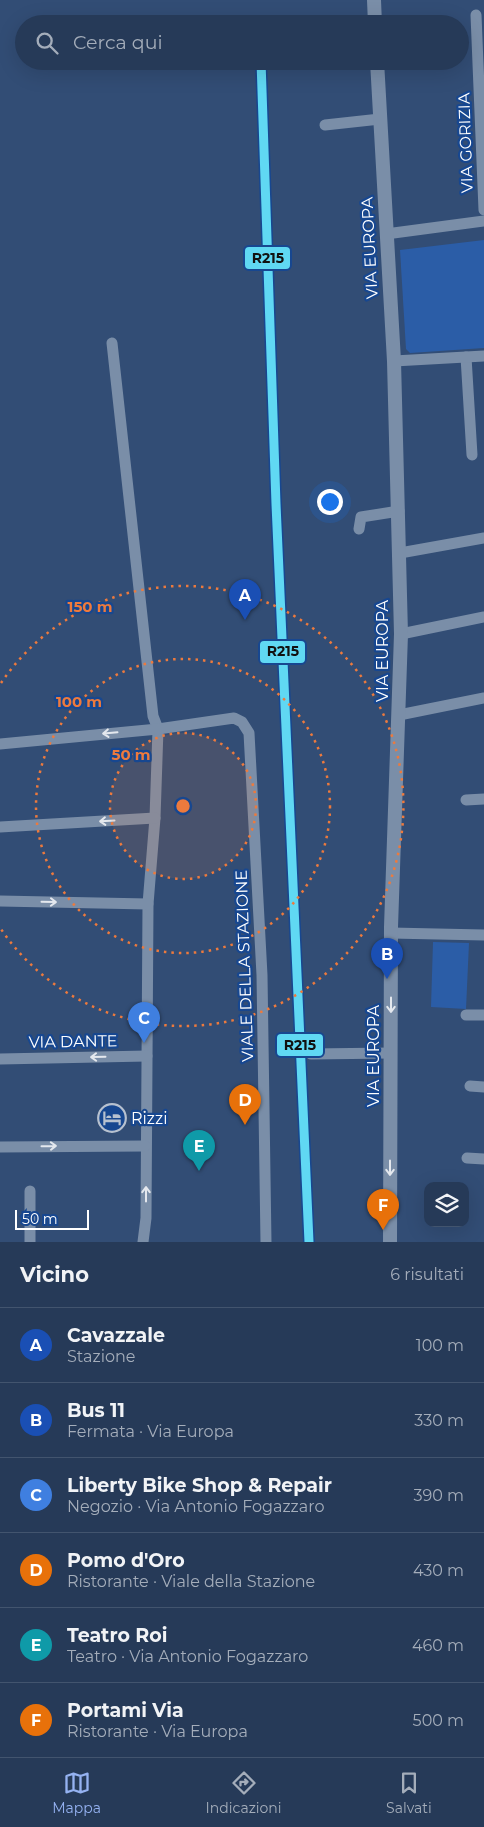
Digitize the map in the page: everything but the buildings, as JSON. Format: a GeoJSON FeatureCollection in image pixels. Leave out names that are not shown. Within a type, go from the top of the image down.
{"type":"FeatureCollection","features":[{"type":"Feature","properties":{"kind":"street"},"geometry":{"type":"LineString","coordinates":[[374,0],[375,15]]}},
{"type":"Feature","properties":{"kind":"street","name":"VIA GORIZIA"},"geometry":{"type":"LineString","coordinates":[[476,15],[484,210]]}},
{"type":"Feature","properties":{"kind":"street","name":"VIA EUROPA"},"geometry":{"type":"LineString","coordinates":[[377,70],[394,361],[401,634],[391,933],[390,1242]]}},
{"type":"Feature","properties":{"kind":"street"},"geometry":{"type":"LineString","coordinates":[[325,125],[380,119]]}},
{"type":"Feature","properties":{"kind":"street"},"geometry":{"type":"LineString","coordinates":[[386,234],[484,221]]}},
{"type":"Feature","properties":{"kind":"street"},"geometry":{"type":"LineString","coordinates":[[112,342],[153,716],[158,729],[155,818],[148,904],[146,1218],[144,1242]]}},
{"type":"Feature","properties":{"kind":"street"},"geometry":{"type":"LineString","coordinates":[[394,361],[484,356]]}},
{"type":"Feature","properties":{"kind":"street"},"geometry":{"type":"LineString","coordinates":[[466,357],[472,455]]}},
{"type":"Feature","properties":{"kind":"street"},"geometry":{"type":"LineString","coordinates":[[360,529],[361,517],[399,511]]}},
{"type":"Feature","properties":{"kind":"street"},"geometry":{"type":"LineString","coordinates":[[400,553],[484,538]]}},
{"type":"Feature","properties":{"kind":"street"},"geometry":{"type":"LineString","coordinates":[[401,634],[484,617]]}},
{"type":"Feature","properties":{"kind":"street"},"geometry":{"type":"LineString","coordinates":[[399,715],[484,698]]}},
{"type":"Feature","properties":{"kind":"street","name":"VIALE DELLA STAZIONE"},"geometry":{"type":"LineString","coordinates":[[158,729],[234,718],[242,722],[250,733],[262,975],[266,1242]]}},
{"type":"Feature","properties":{"kind":"street"},"geometry":{"type":"LineString","coordinates":[[0,744],[158,729]]}},
{"type":"Feature","properties":{"kind":"street"},"geometry":{"type":"LineString","coordinates":[[466,800],[484,799]]}},
{"type":"Feature","properties":{"kind":"street"},"geometry":{"type":"LineString","coordinates":[[0,827],[155,818]]}},
{"type":"Feature","properties":{"kind":"street"},"geometry":{"type":"LineString","coordinates":[[0,901],[148,904]]}},
{"type":"Feature","properties":{"kind":"street"},"geometry":{"type":"LineString","coordinates":[[391,933],[484,935]]}},
{"type":"Feature","properties":{"kind":"street"},"geometry":{"type":"LineString","coordinates":[[466,1015],[484,1016]]}},
{"type":"Feature","properties":{"kind":"street"},"geometry":{"type":"LineString","coordinates":[[311,1054],[391,1053]]}},
{"type":"Feature","properties":{"kind":"street","name":"VIA DANTE"},"geometry":{"type":"LineString","coordinates":[[0,1059],[147,1056]]}},
{"type":"Feature","properties":{"kind":"street"},"geometry":{"type":"LineString","coordinates":[[470,1086],[484,1087]]}},
{"type":"Feature","properties":{"kind":"street"},"geometry":{"type":"LineString","coordinates":[[0,1147],[145,1146]]}},
{"type":"Feature","properties":{"kind":"street"},"geometry":{"type":"LineString","coordinates":[[467,1158],[484,1159]]}},
{"type":"Feature","properties":{"kind":"street"},"geometry":{"type":"LineString","coordinates":[[30,1191],[30,1242]]}},
{"type":"Feature","properties":{"kind":"shaded area"},"geometry":{"type":"Polygon","coordinates":[[[484,240],[484,348],[410,353],[406,349],[400,250],[484,240]]]}},
{"type":"Feature","properties":{"kind":"shaded area"},"geometry":{"type":"Polygon","coordinates":[[[433,942],[469,943],[466,1009],[431,1007],[433,942]]]}},
{"type":"Feature","properties":{"kind":"transit line","name":"R215"},"geometry":{"type":"LineString","coordinates":[[261,70],[276,504],[309,1242]]}},
{"type":"Feature","properties":{"kind":"place","name":"Cavazzale"},"geometry":{"type":"Point","coordinates":[245,620]}},
{"type":"Feature","properties":{"kind":"place","name":"Bus 11"},"geometry":{"type":"Point","coordinates":[387,979]}},
{"type":"Feature","properties":{"kind":"place","name":"Liberty Bike Shop & Repair"},"geometry":{"type":"Point","coordinates":[144,1043]}},
{"type":"Feature","properties":{"kind":"place","name":"Rizzi"},"geometry":{"type":"Point","coordinates":[112,1118]}},
{"type":"Feature","properties":{"kind":"place","name":"Pomo d'Oro"},"geometry":{"type":"Point","coordinates":[245,1125]}},
{"type":"Feature","properties":{"kind":"place","name":"Teatro Roi"},"geometry":{"type":"Point","coordinates":[199,1171]}},
{"type":"Feature","properties":{"kind":"place","name":"Portami Via"},"geometry":{"type":"Point","coordinates":[383,1230]}}]}
